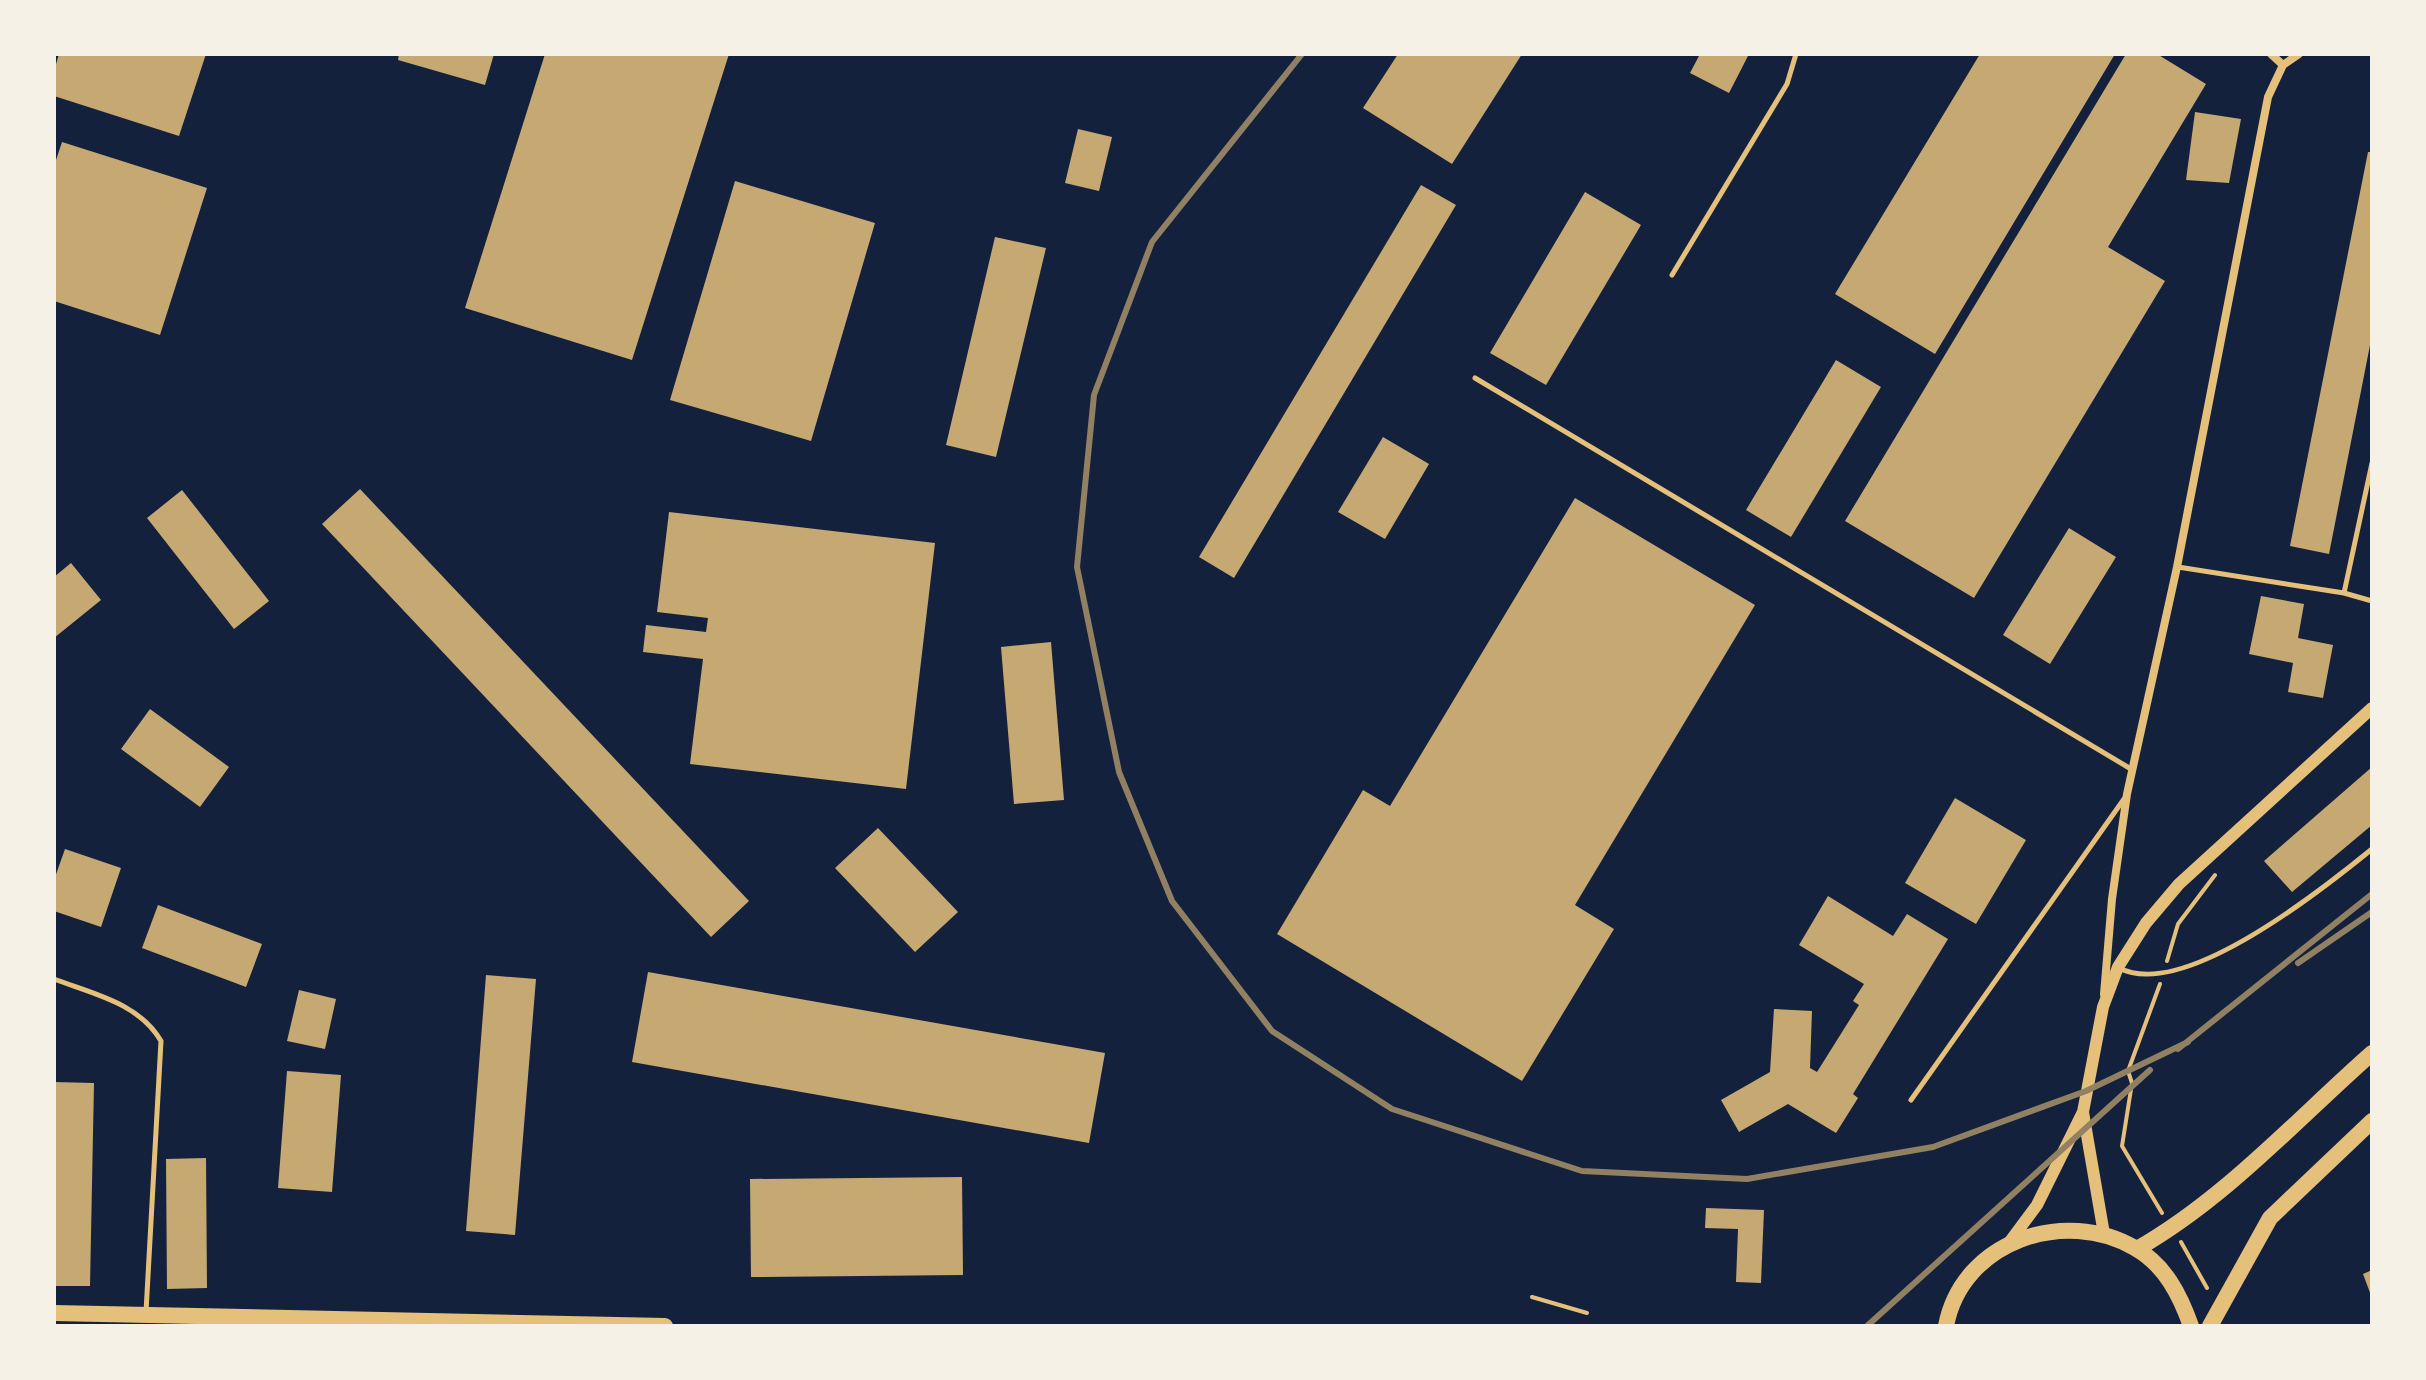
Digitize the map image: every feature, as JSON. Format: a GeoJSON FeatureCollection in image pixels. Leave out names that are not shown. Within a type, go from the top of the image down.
{"type":"FeatureCollection","features":[{"type":"Feature","properties":{"kind":"main road"},"geometry":{"type":"LineString","coordinates":[[2137,1249],[2171,1229],[2244,1172],[2372,1053]]}},
{"type":"Feature","properties":{"kind":"main road"},"geometry":{"type":"LineString","coordinates":[[2210,1326],[2270,1218],[2372,1121]]}},
{"type":"Feature","properties":{"kind":"main road"},"geometry":{"type":"LineString","coordinates":[[1946,1326],[1962,1287],[1982,1263],[2008,1244],[2039,1232],[2071,1229],[2104,1234],[2137,1249],[2162,1270],[2180,1297],[2191,1326]]}},
{"type":"Feature","properties":{"kind":"main road"},"geometry":{"type":"LineString","coordinates":[[54,1313],[147,1320],[665,1326]]}},
{"type":"Feature","properties":{"kind":"street"},"geometry":{"type":"LineString","coordinates":[[2271,54],[2283,65]]}},
{"type":"Feature","properties":{"kind":"street"},"geometry":{"type":"LineString","coordinates":[[2008,1244],[2037,1205],[2083,1112],[2103,1007],[2112,899],[2127,794],[2177,567],[2268,97],[2283,65],[2299,54]]}},
{"type":"Feature","properties":{"kind":"street"},"geometry":{"type":"LineString","coordinates":[[2103,1007],[2118,967],[2146,923],[2179,884],[2372,708]]}},
{"type":"Feature","properties":{"kind":"street"},"geometry":{"type":"LineString","coordinates":[[2083,1112],[2104,1234]]}},
{"type":"Feature","properties":{"kind":"lane"},"geometry":{"type":"LineString","coordinates":[[1672,275],[1787,84],[1796,54]]}},
{"type":"Feature","properties":{"kind":"lane"},"geometry":{"type":"LineString","coordinates":[[1475,378],[2132,769]]}},
{"type":"Feature","properties":{"kind":"lane"},"geometry":{"type":"LineString","coordinates":[[2344,593],[2372,463]]}},
{"type":"Feature","properties":{"kind":"lane"},"geometry":{"type":"LineString","coordinates":[[2177,567],[2344,593],[2372,601]]}},
{"type":"Feature","properties":{"kind":"lane"},"geometry":{"type":"LineString","coordinates":[[1911,1100],[2127,794]]}},
{"type":"Feature","properties":{"kind":"lane"},"geometry":{"type":"LineString","coordinates":[[2118,967],[2133,975],[2173,973],[2223,951],[2297,906],[2372,849]]}},
{"type":"Feature","properties":{"kind":"lane"},"geometry":{"type":"LineString","coordinates":[[54,979],[126,1006],[145,1019],[161,1041],[147,1320]]}},
{"type":"Feature","properties":{"kind":"path"},"geometry":{"type":"LineString","coordinates":[[2163,1215],[2122,1146],[2132,1083],[2128,1071],[2164,973],[2178,924],[2221,867]]}},
{"type":"Feature","properties":{"kind":"path"},"geometry":{"type":"LineString","coordinates":[[2178,1238],[2207,1288]]}},
{"type":"Feature","properties":{"kind":"path"},"geometry":{"type":"LineString","coordinates":[[1532,1297],[1587,1313]]}},
{"type":"Feature","properties":{"kind":"building"},"geometry":{"type":"Polygon","coordinates":[[[59,54],[206,54],[179,136],[54,96],[54,71],[59,54]]]}},
{"type":"Feature","properties":{"kind":"building"},"geometry":{"type":"Polygon","coordinates":[[[399,54],[494,54],[485,85],[398,60],[399,54]]]}},
{"type":"Feature","properties":{"kind":"building"},"geometry":{"type":"Polygon","coordinates":[[[545,54],[729,54],[632,360],[465,308],[545,54]]]}},
{"type":"Feature","properties":{"kind":"building"},"geometry":{"type":"Polygon","coordinates":[[[1398,54],[1522,54],[1452,164],[1363,108],[1398,54]]]}},
{"type":"Feature","properties":{"kind":"building"},"geometry":{"type":"Polygon","coordinates":[[[1700,54],[1749,54],[1729,93],[1690,73],[1700,54]]]}},
{"type":"Feature","properties":{"kind":"building"},"geometry":{"type":"Polygon","coordinates":[[[1980,54],[2115,54],[1935,354],[1835,294],[1980,54]]]}},
{"type":"Feature","properties":{"kind":"building"},"geometry":{"type":"Polygon","coordinates":[[[2126,54],[2157,54],[2206,84],[2108,247],[2165,281],[1974,598],[1845,521],[2126,54]]]}},
{"type":"Feature","properties":{"kind":"building"},"geometry":{"type":"Polygon","coordinates":[[[2195,112],[2241,119],[2229,183],[2186,180],[2195,112]]]}},
{"type":"Feature","properties":{"kind":"building"},"geometry":{"type":"Polygon","coordinates":[[[1078,129],[1112,137],[1099,191],[1065,183],[1078,129]]]}},
{"type":"Feature","properties":{"kind":"building"},"geometry":{"type":"Polygon","coordinates":[[[62,142],[207,188],[160,335],[54,301],[54,166],[62,142]]]}},
{"type":"Feature","properties":{"kind":"building"},"geometry":{"type":"Polygon","coordinates":[[[2368,152],[2372,152],[2372,335],[2329,554],[2290,546],[2368,152]]]}},
{"type":"Feature","properties":{"kind":"building"},"geometry":{"type":"Polygon","coordinates":[[[735,181],[875,223],[811,441],[670,400],[735,181]]]}},
{"type":"Feature","properties":{"kind":"building"},"geometry":{"type":"Polygon","coordinates":[[[1421,185],[1456,205],[1234,578],[1199,557],[1421,185]]]}},
{"type":"Feature","properties":{"kind":"building"},"geometry":{"type":"Polygon","coordinates":[[[1585,192],[1641,225],[1546,385],[1490,353],[1585,192]]]}},
{"type":"Feature","properties":{"kind":"building"},"geometry":{"type":"Polygon","coordinates":[[[995,237],[1046,248],[996,457],[946,445],[995,237]]]}},
{"type":"Feature","properties":{"kind":"building"},"geometry":{"type":"Polygon","coordinates":[[[1836,360],[1881,387],[1791,537],[1746,510],[1836,360]]]}},
{"type":"Feature","properties":{"kind":"building"},"geometry":{"type":"Polygon","coordinates":[[[1383,437],[1429,464],[1385,539],[1338,512],[1383,437]]]}},
{"type":"Feature","properties":{"kind":"building"},"geometry":{"type":"Polygon","coordinates":[[[360,489],[749,901],[711,937],[322,524],[360,489]]]}},
{"type":"Feature","properties":{"kind":"building"},"geometry":{"type":"Polygon","coordinates":[[[182,490],[269,601],[234,629],[147,518],[182,490]]]}},
{"type":"Feature","properties":{"kind":"building"},"geometry":{"type":"Polygon","coordinates":[[[1575,498],[1755,605],[1575,905],[1614,929],[1522,1081],[1277,934],[1363,790],[1390,806],[1575,498]]]}},
{"type":"Feature","properties":{"kind":"building"},"geometry":{"type":"Polygon","coordinates":[[[669,512],[935,543],[906,789],[690,764],[703,659],[643,652],[646,625],[706,632],[708,618],[657,612],[669,512]]]}},
{"type":"Feature","properties":{"kind":"building"},"geometry":{"type":"Polygon","coordinates":[[[2069,528],[2116,557],[2050,664],[2003,635],[2069,528]]]}},
{"type":"Feature","properties":{"kind":"building"},"geometry":{"type":"Polygon","coordinates":[[[71,563],[101,600],[54,638],[54,577],[71,563]]]}},
{"type":"Feature","properties":{"kind":"building"},"geometry":{"type":"Polygon","coordinates":[[[2261,596],[2304,604],[2298,638],[2333,645],[2323,698],[2288,692],[2293,663],[2249,654],[2261,596]]]}},
{"type":"Feature","properties":{"kind":"building"},"geometry":{"type":"Polygon","coordinates":[[[1051,642],[1064,800],[1014,804],[1001,647],[1051,642]]]}},
{"type":"Feature","properties":{"kind":"building"},"geometry":{"type":"Polygon","coordinates":[[[150,709],[229,767],[200,807],[121,749],[150,709]]]}},
{"type":"Feature","properties":{"kind":"building"},"geometry":{"type":"Polygon","coordinates":[[[2372,767],[2372,825],[2292,892],[2264,861],[2372,767]]]}},
{"type":"Feature","properties":{"kind":"building"},"geometry":{"type":"Polygon","coordinates":[[[1955,798],[2026,840],[1976,924],[1905,883],[1955,798]]]}},
{"type":"Feature","properties":{"kind":"building"},"geometry":{"type":"Polygon","coordinates":[[[878,828],[958,912],[915,952],[835,868],[878,828]]]}},
{"type":"Feature","properties":{"kind":"building"},"geometry":{"type":"Polygon","coordinates":[[[65,849],[121,868],[101,927],[54,911],[54,880],[65,849]]]}},
{"type":"Feature","properties":{"kind":"building"},"geometry":{"type":"Polygon","coordinates":[[[1828,896],[1893,936],[1907,914],[1948,939],[1853,1094],[1858,1098],[1836,1133],[1788,1104],[1739,1132],[1721,1100],[1770,1072],[1774,1009],[1812,1011],[1810,1068],[1817,1072],[1859,1005],[1853,1001],[1864,984],[1799,945],[1828,896]]]}},
{"type":"Feature","properties":{"kind":"building"},"geometry":{"type":"Polygon","coordinates":[[[158,905],[262,944],[246,987],[142,948],[158,905]]]}},
{"type":"Feature","properties":{"kind":"building"},"geometry":{"type":"Polygon","coordinates":[[[648,972],[1105,1053],[1089,1143],[632,1062],[648,972]]]}},
{"type":"Feature","properties":{"kind":"building"},"geometry":{"type":"Polygon","coordinates":[[[486,975],[536,979],[515,1235],[466,1231],[486,975]]]}},
{"type":"Feature","properties":{"kind":"building"},"geometry":{"type":"Polygon","coordinates":[[[299,990],[336,999],[325,1049],[287,1041],[299,990]]]}},
{"type":"Feature","properties":{"kind":"building"},"geometry":{"type":"Polygon","coordinates":[[[287,1071],[341,1075],[332,1192],[278,1188],[287,1071]]]}},
{"type":"Feature","properties":{"kind":"building"},"geometry":{"type":"Polygon","coordinates":[[[54,1082],[94,1083],[90,1286],[54,1286],[54,1082]]]}},
{"type":"Feature","properties":{"kind":"building"},"geometry":{"type":"Polygon","coordinates":[[[206,1158],[207,1288],[167,1289],[166,1159],[206,1158]]]}},
{"type":"Feature","properties":{"kind":"building"},"geometry":{"type":"Polygon","coordinates":[[[962,1177],[963,1275],[751,1277],[750,1179],[962,1177]]]}},
{"type":"Feature","properties":{"kind":"building"},"geometry":{"type":"Polygon","coordinates":[[[1706,1208],[1764,1210],[1761,1283],[1736,1282],[1738,1229],[1705,1228],[1706,1208]]]}},
{"type":"Feature","properties":{"kind":"building"},"geometry":{"type":"Polygon","coordinates":[[[2372,1270],[2372,1298],[2363,1274],[2372,1270]]]}},
{"type":"Feature","properties":{"kind":"railway"},"geometry":{"type":"LineString","coordinates":[[1302,54],[1152,242],[1094,395],[1077,567],[1119,772],[1172,901],[1272,1031],[1392,1109],[1582,1171],[1747,1179],[1933,1147],[2086,1091],[2188,1042]]}},
{"type":"Feature","properties":{"kind":"railway"},"geometry":{"type":"LineString","coordinates":[[2178,1049],[2372,894]]}},
{"type":"Feature","properties":{"kind":"railway"},"geometry":{"type":"LineString","coordinates":[[2298,963],[2372,912]]}},
{"type":"Feature","properties":{"kind":"railway"},"geometry":{"type":"LineString","coordinates":[[1867,1326],[2150,1070]]}}]}
